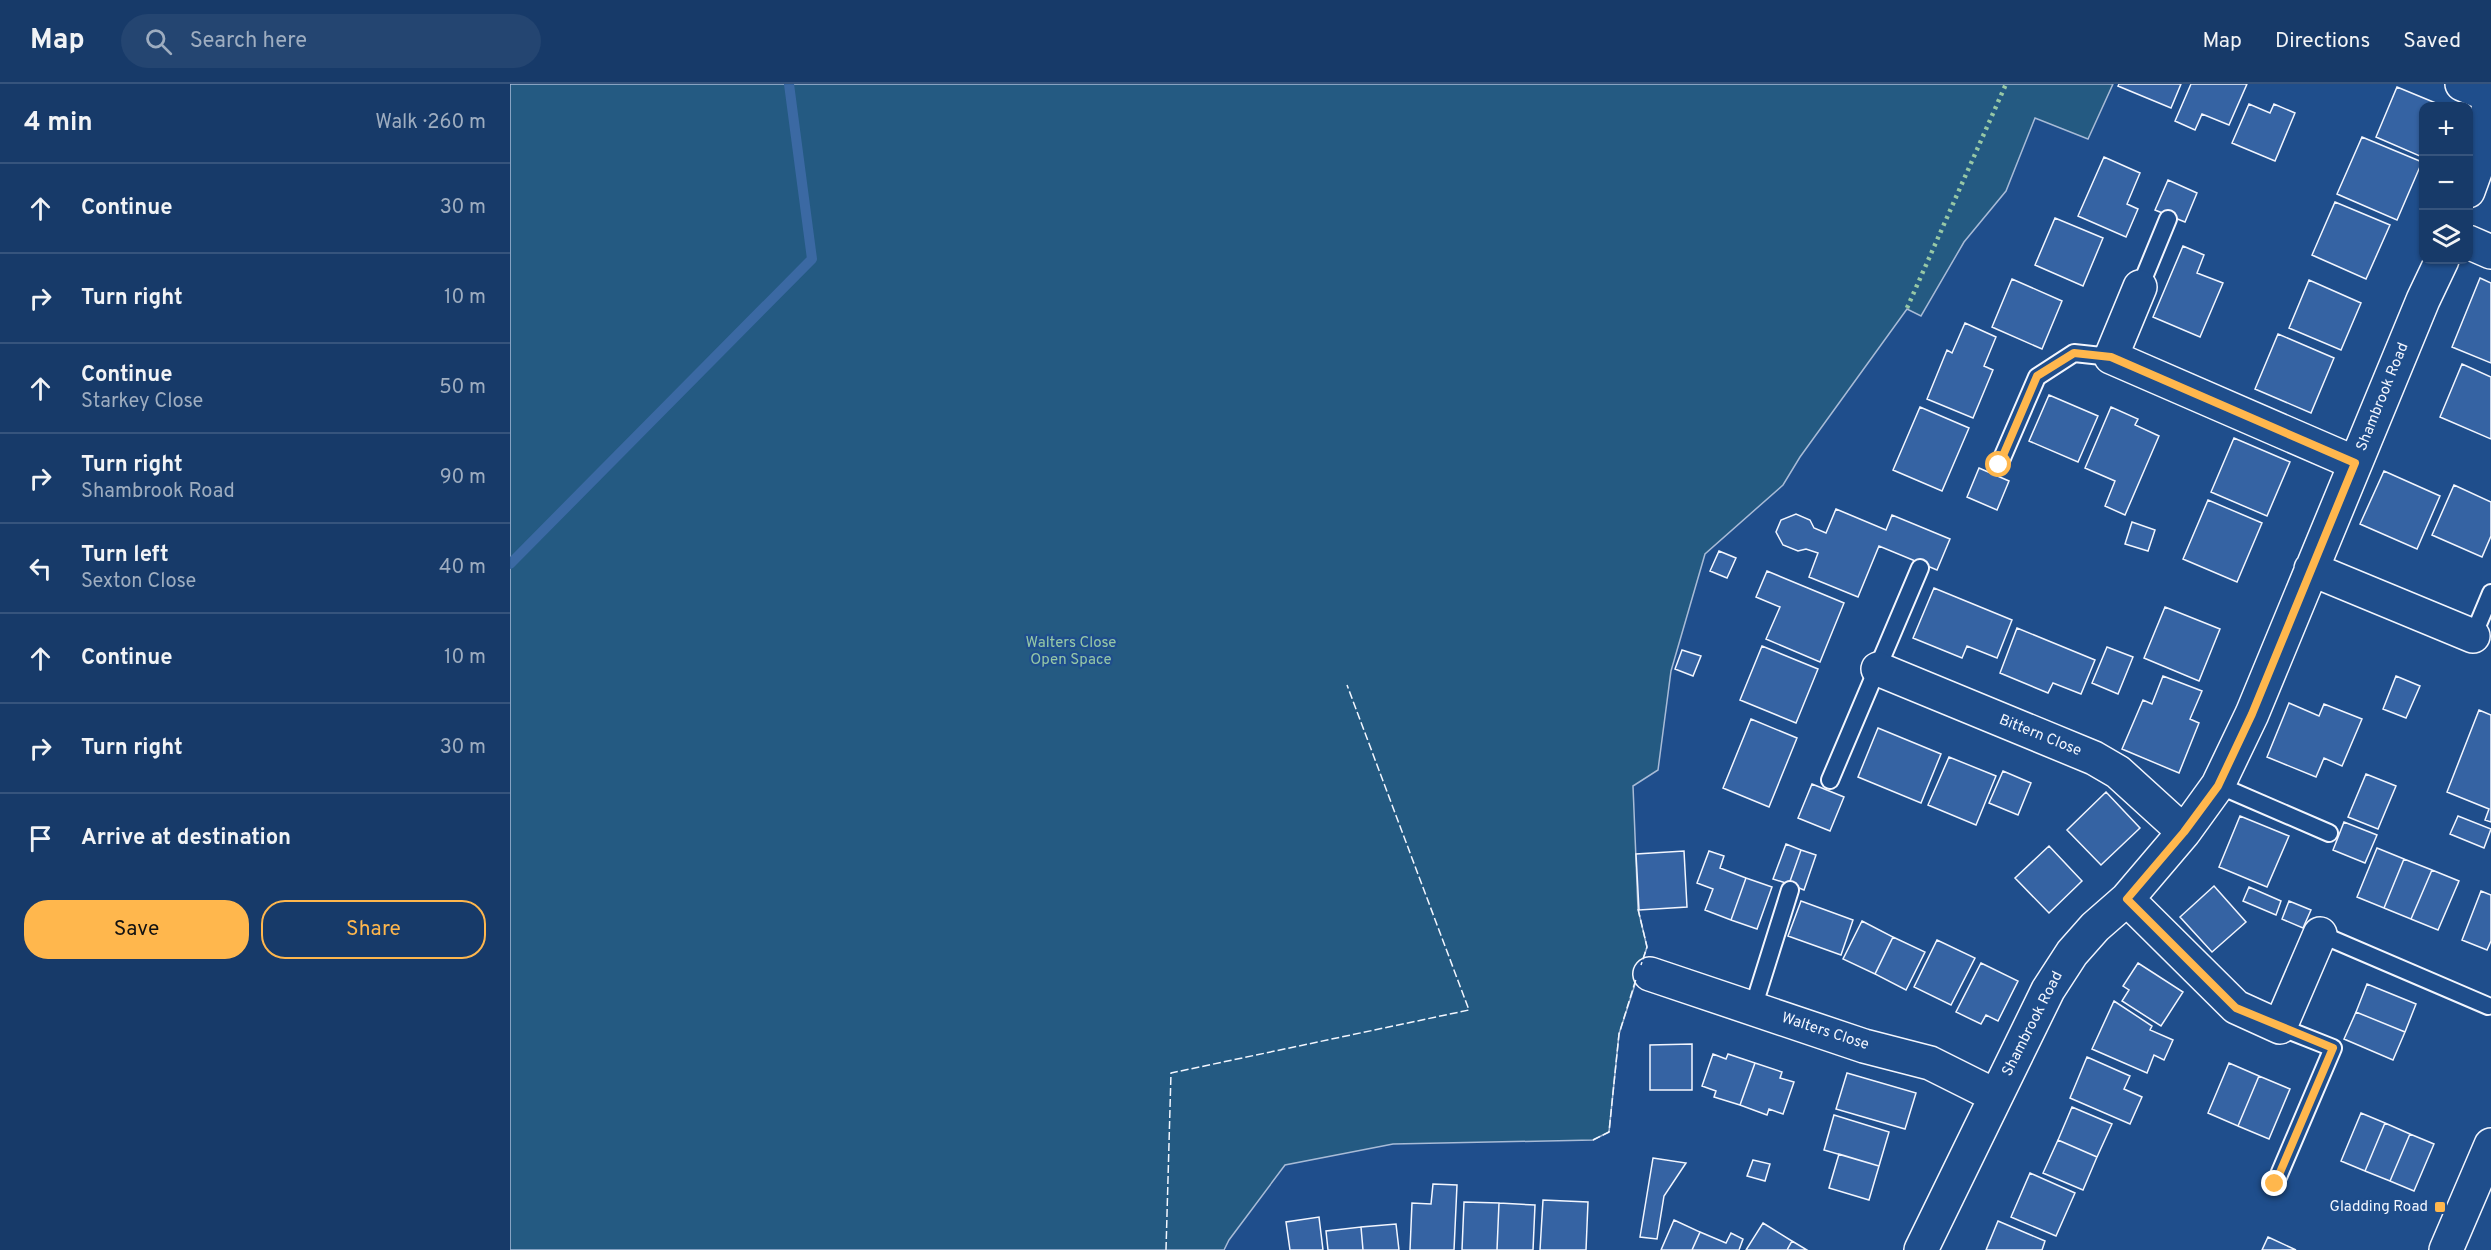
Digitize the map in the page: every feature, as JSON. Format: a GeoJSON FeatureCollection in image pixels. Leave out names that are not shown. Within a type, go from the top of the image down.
{"type":"FeatureCollection","features":[{"type":"Feature","properties":{"kind":"street"},"geometry":{"type":"LineString","coordinates":[[2462,84],[2491,96],[2473,178]]}},
{"type":"Feature","properties":{"kind":"street"},"geometry":{"type":"LineString","coordinates":[[2473,244],[2491,252]]}},
{"type":"Feature","properties":{"kind":"street","name":"Shambrook Road"},"geometry":{"type":"LineString","coordinates":[[1923,1250],[2048,990],[2072,953],[2095,927],[2127,899],[2184,832],[2218,786],[2252,714],[2355,463],[2440,264]]}},
{"type":"Feature","properties":{"kind":"street"},"geometry":{"type":"LineString","coordinates":[[2140,287],[2111,357],[2355,463]]}},
{"type":"Feature","properties":{"kind":"street"},"geometry":{"type":"LineString","coordinates":[[2311,569],[2473,636]]}},
{"type":"Feature","properties":{"kind":"street","name":"Bittern Close"},"geometry":{"type":"LineString","coordinates":[[1878,669],[2094,758],[2118,772],[2184,832]]}},
{"type":"Feature","properties":{"kind":"street"},"geometry":{"type":"LineString","coordinates":[[2127,899],[2236,1008],[2280,1027],[2320,934]]}},
{"type":"Feature","properties":{"kind":"street","name":"Walters Close"},"geometry":{"type":"LineString","coordinates":[[1650,974],[1864,1046],[1930,1063],[1996,1096]]}},
{"type":"Feature","properties":{"kind":"street"},"geometry":{"type":"LineString","coordinates":[[2446,1250],[2491,1145]]}},
{"type":"Feature","properties":{"kind":"lane"},"geometry":{"type":"LineString","coordinates":[[2140,287],[2168,219]]}},
{"type":"Feature","properties":{"kind":"lane"},"geometry":{"type":"LineString","coordinates":[[1999,465],[2037,376],[2074,353],[2111,357]]}},
{"type":"Feature","properties":{"kind":"lane"},"geometry":{"type":"LineString","coordinates":[[1830,780],[1920,568]]}},
{"type":"Feature","properties":{"kind":"lane"},"geometry":{"type":"LineString","coordinates":[[2473,636],[2491,592]]}},
{"type":"Feature","properties":{"kind":"lane"},"geometry":{"type":"LineString","coordinates":[[2218,786],[2328,833]]}},
{"type":"Feature","properties":{"kind":"lane"},"geometry":{"type":"LineString","coordinates":[[1753,1008],[1790,890]]}},
{"type":"Feature","properties":{"kind":"lane"},"geometry":{"type":"LineString","coordinates":[[2320,934],[2488,1006]]}},
{"type":"Feature","properties":{"kind":"lane"},"geometry":{"type":"LineString","coordinates":[[2275,1184],[2333,1048],[2280,1027]]}},
{"type":"Feature","properties":{"kind":"green space","name":"Walters Close Open Space"},"geometry":{"type":"Polygon","coordinates":[[[510,84],[2113,84],[2088,139],[2035,118],[2006,191],[1964,242],[1921,316],[1907,309],[1800,457],[1783,485],[1705,554],[1671,671],[1658,770],[1633,786],[1638,909],[1647,947],[1619,1034],[1609,1132],[1593,1140],[1393,1144],[1285,1165],[1224,1250],[510,1250],[510,84]]]}},
{"type":"Feature","properties":{"kind":"building"},"geometry":{"type":"Polygon","coordinates":[[[2119,84],[2181,84],[2171,108],[2118,86],[2119,84]]]}},
{"type":"Feature","properties":{"kind":"building"},"geometry":{"type":"Polygon","coordinates":[[[2191,84],[2247,84],[2229,125],[2202,114],[2195,130],[2175,121],[2191,84]]]}},
{"type":"Feature","properties":{"kind":"building"},"geometry":{"type":"Polygon","coordinates":[[[2397,87],[2433,102],[2419,102],[2419,156],[2376,137],[2397,87]]]}},
{"type":"Feature","properties":{"kind":"building"},"geometry":{"type":"Polygon","coordinates":[[[2249,104],[2270,113],[2274,104],[2295,113],[2275,161],[2232,143],[2249,104]]]}},
{"type":"Feature","properties":{"kind":"building"},"geometry":{"type":"Polygon","coordinates":[[[2362,137],[2419,161],[2419,169],[2397,220],[2337,194],[2362,137]]]}},
{"type":"Feature","properties":{"kind":"building"},"geometry":{"type":"Polygon","coordinates":[[[2104,157],[2140,173],[2127,204],[2138,209],[2126,237],[2078,216],[2104,157]]]}},
{"type":"Feature","properties":{"kind":"building"},"geometry":{"type":"Polygon","coordinates":[[[2168,180],[2197,193],[2185,222],[2155,210],[2168,180]]]}},
{"type":"Feature","properties":{"kind":"building"},"geometry":{"type":"Polygon","coordinates":[[[2335,202],[2390,225],[2366,279],[2312,255],[2335,202]]]}},
{"type":"Feature","properties":{"kind":"building"},"geometry":{"type":"Polygon","coordinates":[[[2055,218],[2103,238],[2083,286],[2035,265],[2055,218]]]}},
{"type":"Feature","properties":{"kind":"building"},"geometry":{"type":"Polygon","coordinates":[[[2183,246],[2204,255],[2197,273],[2223,283],[2200,337],[2153,317],[2183,246]]]}},
{"type":"Feature","properties":{"kind":"building"},"geometry":{"type":"Polygon","coordinates":[[[2480,278],[2491,283],[2491,363],[2452,347],[2480,278]]]}},
{"type":"Feature","properties":{"kind":"building"},"geometry":{"type":"Polygon","coordinates":[[[2012,279],[2062,301],[2042,349],[1992,327],[2012,279]]]}},
{"type":"Feature","properties":{"kind":"building"},"geometry":{"type":"Polygon","coordinates":[[[2309,280],[2361,303],[2341,350],[2289,328],[2309,280]]]}},
{"type":"Feature","properties":{"kind":"building"},"geometry":{"type":"Polygon","coordinates":[[[1965,323],[1996,337],[1984,366],[1993,370],[1973,418],[1927,399],[1947,350],[1952,353],[1965,323]]]}},
{"type":"Feature","properties":{"kind":"building"},"geometry":{"type":"Polygon","coordinates":[[[2278,334],[2334,358],[2311,413],[2255,389],[2278,334]]]}},
{"type":"Feature","properties":{"kind":"building"},"geometry":{"type":"Polygon","coordinates":[[[2462,364],[2491,377],[2491,439],[2440,417],[2462,364]]]}},
{"type":"Feature","properties":{"kind":"building"},"geometry":{"type":"Polygon","coordinates":[[[2049,395],[2098,416],[2078,462],[2029,441],[2049,395]]]}},
{"type":"Feature","properties":{"kind":"building"},"geometry":{"type":"Polygon","coordinates":[[[1920,407],[1969,428],[1942,491],[1893,470],[1920,407]]]}},
{"type":"Feature","properties":{"kind":"building"},"geometry":{"type":"Polygon","coordinates":[[[2111,407],[2138,419],[2135,425],[2159,436],[2125,515],[2105,506],[2115,481],[2085,468],[2111,407]]]}},
{"type":"Feature","properties":{"kind":"building"},"geometry":{"type":"Polygon","coordinates":[[[2234,438],[2290,462],[2267,516],[2211,492],[2234,438]]]}},
{"type":"Feature","properties":{"kind":"building"},"geometry":{"type":"Polygon","coordinates":[[[1979,468],[2009,481],[1997,510],[1967,497],[1979,468]]]}},
{"type":"Feature","properties":{"kind":"building"},"geometry":{"type":"Polygon","coordinates":[[[2384,471],[2440,496],[2417,549],[2360,524],[2384,471]]]}},
{"type":"Feature","properties":{"kind":"building"},"geometry":{"type":"Polygon","coordinates":[[[2454,485],[2491,502],[2491,536],[2482,557],[2432,535],[2454,485]]]}},
{"type":"Feature","properties":{"kind":"building"},"geometry":{"type":"Polygon","coordinates":[[[2208,500],[2262,523],[2237,582],[2183,559],[2208,500]]]}},
{"type":"Feature","properties":{"kind":"building"},"geometry":{"type":"Polygon","coordinates":[[[1836,509],[1886,530],[1892,515],[1950,539],[1937,570],[1879,546],[1858,597],[1809,577],[1818,553],[1806,549],[1798,551],[1783,545],[1776,532],[1781,520],[1796,514],[1810,520],[1814,528],[1826,533],[1836,509]]]}},
{"type":"Feature","properties":{"kind":"building"},"geometry":{"type":"Polygon","coordinates":[[[2132,522],[2155,530],[2148,551],[2125,544],[2132,522]]]}},
{"type":"Feature","properties":{"kind":"building"},"geometry":{"type":"Polygon","coordinates":[[[1719,551],[1736,558],[1727,578],[1710,571],[1719,551]]]}},
{"type":"Feature","properties":{"kind":"building"},"geometry":{"type":"Polygon","coordinates":[[[1767,571],[1844,603],[1820,662],[1766,639],[1780,607],[1756,597],[1767,571]]]}},
{"type":"Feature","properties":{"kind":"building"},"geometry":{"type":"Polygon","coordinates":[[[1934,588],[2012,620],[1997,658],[1967,646],[1962,658],[1913,638],[1934,588]]]}},
{"type":"Feature","properties":{"kind":"building"},"geometry":{"type":"Polygon","coordinates":[[[2165,607],[2220,629],[2199,681],[2144,658],[2165,607]]]}},
{"type":"Feature","properties":{"kind":"building"},"geometry":{"type":"Polygon","coordinates":[[[2017,628],[2095,660],[2081,694],[2053,683],[2048,693],[2000,673],[2017,628]]]}},
{"type":"Feature","properties":{"kind":"building"},"geometry":{"type":"Polygon","coordinates":[[[1762,646],[1818,669],[1796,723],[1740,700],[1762,646]]]}},
{"type":"Feature","properties":{"kind":"building"},"geometry":{"type":"Polygon","coordinates":[[[2107,647],[2133,657],[2118,694],[2092,683],[2107,647]]]}},
{"type":"Feature","properties":{"kind":"building"},"geometry":{"type":"Polygon","coordinates":[[[1682,650],[1701,656],[1693,676],[1675,669],[1682,650]]]}},
{"type":"Feature","properties":{"kind":"building"},"geometry":{"type":"Polygon","coordinates":[[[2163,676],[2202,691],[2190,719],[2199,723],[2179,773],[2122,749],[2143,700],[2152,704],[2163,676]]]}},
{"type":"Feature","properties":{"kind":"building"},"geometry":{"type":"Polygon","coordinates":[[[2396,676],[2420,686],[2406,718],[2383,709],[2396,676]]]}},
{"type":"Feature","properties":{"kind":"building"},"geometry":{"type":"Polygon","coordinates":[[[2289,703],[2319,716],[2324,704],[2362,719],[2342,766],[2324,758],[2316,777],[2267,757],[2289,703]]]}},
{"type":"Feature","properties":{"kind":"building"},"geometry":{"type":"Polygon","coordinates":[[[2479,710],[2491,715],[2491,822],[2485,820],[2489,809],[2447,792],[2479,710]]]}},
{"type":"Feature","properties":{"kind":"building"},"geometry":{"type":"Polygon","coordinates":[[[1751,719],[1797,738],[1769,807],[1723,788],[1751,719]]]}},
{"type":"Feature","properties":{"kind":"building"},"geometry":{"type":"Polygon","coordinates":[[[1878,728],[1941,754],[1921,803],[1858,777],[1878,728]]]}},
{"type":"Feature","properties":{"kind":"building"},"geometry":{"type":"Polygon","coordinates":[[[1949,757],[1996,776],[1976,825],[1928,805],[1949,757]]]}},
{"type":"Feature","properties":{"kind":"building"},"geometry":{"type":"Polygon","coordinates":[[[2003,771],[2031,783],[2018,815],[1989,803],[2003,771]]]}},
{"type":"Feature","properties":{"kind":"building"},"geometry":{"type":"Polygon","coordinates":[[[2366,774],[2396,786],[2378,829],[2348,817],[2366,774]]]}},
{"type":"Feature","properties":{"kind":"building"},"geometry":{"type":"Polygon","coordinates":[[[1812,784],[1844,797],[1830,831],[1798,818],[1812,784]]]}},
{"type":"Feature","properties":{"kind":"building"},"geometry":{"type":"Polygon","coordinates":[[[2106,792],[2140,828],[2101,865],[2067,830],[2106,792]]]}},
{"type":"Feature","properties":{"kind":"building"},"geometry":{"type":"Polygon","coordinates":[[[2240,816],[2289,836],[2267,887],[2219,867],[2240,816]]]}},
{"type":"Feature","properties":{"kind":"building"},"geometry":{"type":"Polygon","coordinates":[[[2458,816],[2491,829],[2484,848],[2450,834],[2458,816]]]}},
{"type":"Feature","properties":{"kind":"building"},"geometry":{"type":"Polygon","coordinates":[[[2344,822],[2377,835],[2365,863],[2333,850],[2344,822]]]}},
{"type":"Feature","properties":{"kind":"building"},"geometry":{"type":"Polygon","coordinates":[[[1786,844],[1801,850],[1789,884],[1773,879],[1786,844]]]}},
{"type":"Feature","properties":{"kind":"building"},"geometry":{"type":"Polygon","coordinates":[[[2049,846],[2082,881],[2049,913],[2015,878],[2049,846]]]}},
{"type":"Feature","properties":{"kind":"building"},"geometry":{"type":"Polygon","coordinates":[[[2377,848],[2404,859],[2384,908],[2357,897],[2377,848]]]}},
{"type":"Feature","properties":{"kind":"building"},"geometry":{"type":"Polygon","coordinates":[[[1801,850],[1816,855],[1804,890],[1789,884],[1801,850]]]}},
{"type":"Feature","properties":{"kind":"building"},"geometry":{"type":"Polygon","coordinates":[[[1684,851],[1687,907],[1639,910],[1636,854],[1684,851]]]}},
{"type":"Feature","properties":{"kind":"building"},"geometry":{"type":"Polygon","coordinates":[[[1709,851],[1724,856],[1720,868],[1746,878],[1731,920],[1705,910],[1713,889],[1697,883],[1709,851]]]}},
{"type":"Feature","properties":{"kind":"building"},"geometry":{"type":"Polygon","coordinates":[[[2404,859],[2432,870],[2411,919],[2384,908],[2404,859]]]}},
{"type":"Feature","properties":{"kind":"building"},"geometry":{"type":"Polygon","coordinates":[[[2432,870],[2459,881],[2438,930],[2411,919],[2432,870]]]}},
{"type":"Feature","properties":{"kind":"building"},"geometry":{"type":"Polygon","coordinates":[[[1746,878],[1772,887],[1757,929],[1731,920],[1746,878]]]}},
{"type":"Feature","properties":{"kind":"building"},"geometry":{"type":"Polygon","coordinates":[[[2214,886],[2246,922],[2212,952],[2180,917],[2214,886]]]}},
{"type":"Feature","properties":{"kind":"building"},"geometry":{"type":"Polygon","coordinates":[[[2249,887],[2281,901],[2276,915],[2243,901],[2249,887]]]}},
{"type":"Feature","properties":{"kind":"building"},"geometry":{"type":"Polygon","coordinates":[[[2481,891],[2491,895],[2491,941],[2487,950],[2462,940],[2481,891]]]}},
{"type":"Feature","properties":{"kind":"building"},"geometry":{"type":"Polygon","coordinates":[[[1801,901],[1853,920],[1841,955],[1788,936],[1801,901]]]}},
{"type":"Feature","properties":{"kind":"building"},"geometry":{"type":"Polygon","coordinates":[[[2289,901],[2311,910],[2303,928],[2282,919],[2289,901]]]}},
{"type":"Feature","properties":{"kind":"building"},"geometry":{"type":"Polygon","coordinates":[[[1862,921],[1893,937],[1875,974],[1843,959],[1862,921]]]}},
{"type":"Feature","properties":{"kind":"building"},"geometry":{"type":"Polygon","coordinates":[[[1893,937],[1925,952],[1906,990],[1875,974],[1893,937]]]}},
{"type":"Feature","properties":{"kind":"building"},"geometry":{"type":"Polygon","coordinates":[[[1937,940],[1975,958],[1951,1005],[1914,987],[1937,940]]]}},
{"type":"Feature","properties":{"kind":"building"},"geometry":{"type":"Polygon","coordinates":[[[1981,963],[2018,981],[1998,1021],[1986,1015],[1981,1024],[1956,1012],[1981,963]]]}},
{"type":"Feature","properties":{"kind":"building"},"geometry":{"type":"Polygon","coordinates":[[[2138,963],[2183,992],[2161,1026],[2122,1001],[2129,990],[2123,986],[2138,963]]]}},
{"type":"Feature","properties":{"kind":"building"},"geometry":{"type":"Polygon","coordinates":[[[2367,984],[2416,1004],[2405,1032],[2356,1012],[2367,984]]]}},
{"type":"Feature","properties":{"kind":"building"},"geometry":{"type":"Polygon","coordinates":[[[2114,1001],[2152,1026],[2150,1030],[2173,1040],[2164,1060],[2154,1055],[2147,1073],[2092,1049],[2114,1001]]]}},
{"type":"Feature","properties":{"kind":"building"},"geometry":{"type":"Polygon","coordinates":[[[2356,1012],[2405,1032],[2393,1060],[2344,1039],[2356,1012]]]}},
{"type":"Feature","properties":{"kind":"building"},"geometry":{"type":"Polygon","coordinates":[[[1692,1044],[1692,1090],[1650,1090],[1650,1045],[1692,1044]]]}},
{"type":"Feature","properties":{"kind":"building"},"geometry":{"type":"Polygon","coordinates":[[[1713,1054],[1726,1059],[1728,1054],[1755,1063],[1740,1105],[1714,1097],[1716,1091],[1702,1086],[1713,1054]]]}},
{"type":"Feature","properties":{"kind":"building"},"geometry":{"type":"Polygon","coordinates":[[[2087,1057],[2130,1076],[2124,1089],[2142,1097],[2130,1124],[2070,1098],[2087,1057]]]}},
{"type":"Feature","properties":{"kind":"building"},"geometry":{"type":"Polygon","coordinates":[[[1755,1063],[1782,1072],[1780,1078],[1794,1082],[1783,1114],[1769,1109],[1767,1115],[1740,1105],[1755,1063]]]}},
{"type":"Feature","properties":{"kind":"building"},"geometry":{"type":"Polygon","coordinates":[[[2229,1063],[2259,1076],[2238,1126],[2208,1113],[2229,1063]]]}},
{"type":"Feature","properties":{"kind":"building"},"geometry":{"type":"Polygon","coordinates":[[[1847,1073],[1916,1093],[1905,1129],[1836,1109],[1847,1073]]]}},
{"type":"Feature","properties":{"kind":"building"},"geometry":{"type":"Polygon","coordinates":[[[2259,1076],[2290,1089],[2269,1139],[2238,1126],[2259,1076]]]}},
{"type":"Feature","properties":{"kind":"building"},"geometry":{"type":"Polygon","coordinates":[[[2072,1107],[2112,1124],[2097,1157],[2058,1140],[2072,1107]]]}},
{"type":"Feature","properties":{"kind":"building"},"geometry":{"type":"Polygon","coordinates":[[[2361,1113],[2385,1123],[2365,1171],[2341,1161],[2361,1113]]]}},
{"type":"Feature","properties":{"kind":"building"},"geometry":{"type":"Polygon","coordinates":[[[1834,1115],[1889,1132],[1879,1166],[1824,1150],[1834,1115]]]}},
{"type":"Feature","properties":{"kind":"building"},"geometry":{"type":"Polygon","coordinates":[[[2385,1123],[2410,1134],[2390,1181],[2365,1171],[2385,1123]]]}},
{"type":"Feature","properties":{"kind":"building"},"geometry":{"type":"Polygon","coordinates":[[[2410,1134],[2434,1144],[2414,1191],[2390,1181],[2410,1134]]]}},
{"type":"Feature","properties":{"kind":"building"},"geometry":{"type":"Polygon","coordinates":[[[2058,1140],[2097,1157],[2083,1190],[2043,1173],[2058,1140]]]}},
{"type":"Feature","properties":{"kind":"building"},"geometry":{"type":"Polygon","coordinates":[[[1839,1154],[1879,1166],[1869,1200],[1829,1188],[1839,1154]]]}},
{"type":"Feature","properties":{"kind":"building"},"geometry":{"type":"Polygon","coordinates":[[[1653,1158],[1686,1163],[1664,1196],[1657,1239],[1640,1237],[1653,1158]]]}},
{"type":"Feature","properties":{"kind":"building"},"geometry":{"type":"Polygon","coordinates":[[[1753,1160],[1770,1164],[1765,1181],[1747,1176],[1753,1160]]]}},
{"type":"Feature","properties":{"kind":"building"},"geometry":{"type":"Polygon","coordinates":[[[2030,1173],[2075,1193],[2056,1236],[2011,1217],[2030,1173]]]}},
{"type":"Feature","properties":{"kind":"building"},"geometry":{"type":"Polygon","coordinates":[[[1433,1184],[1457,1185],[1454,1250],[1410,1250],[1412,1203],[1431,1204],[1433,1184]]]}},
{"type":"Feature","properties":{"kind":"building"},"geometry":{"type":"Polygon","coordinates":[[[1543,1200],[1588,1202],[1586,1250],[1540,1250],[1543,1200]]]}},
{"type":"Feature","properties":{"kind":"building"},"geometry":{"type":"Polygon","coordinates":[[[1464,1202],[1499,1203],[1497,1250],[1462,1250],[1464,1202]]]}},
{"type":"Feature","properties":{"kind":"building"},"geometry":{"type":"Polygon","coordinates":[[[1499,1203],[1535,1205],[1533,1250],[1497,1250],[1499,1203]]]}},
{"type":"Feature","properties":{"kind":"building"},"geometry":{"type":"Polygon","coordinates":[[[1319,1217],[1323,1250],[1290,1250],[1286,1222],[1319,1217]]]}},
{"type":"Feature","properties":{"kind":"building"},"geometry":{"type":"Polygon","coordinates":[[[1674,1220],[1700,1232],[1692,1250],[1661,1250],[1674,1220]]]}},
{"type":"Feature","properties":{"kind":"building"},"geometry":{"type":"Polygon","coordinates":[[[1998,1221],[2045,1241],[2042,1250],[1986,1250],[1998,1221]]]}},
{"type":"Feature","properties":{"kind":"building"},"geometry":{"type":"Polygon","coordinates":[[[1763,1223],[1792,1241],[1787,1250],[1746,1250],[1763,1223]]]}},
{"type":"Feature","properties":{"kind":"building"},"geometry":{"type":"Polygon","coordinates":[[[1396,1224],[1399,1250],[1363,1250],[1361,1227],[1396,1224]]]}},
{"type":"Feature","properties":{"kind":"building"},"geometry":{"type":"Polygon","coordinates":[[[1361,1227],[1363,1250],[1328,1250],[1326,1231],[1361,1227]]]}},
{"type":"Feature","properties":{"kind":"building"},"geometry":{"type":"Polygon","coordinates":[[[1700,1232],[1726,1243],[1731,1233],[1743,1239],[1739,1250],[1692,1250],[1700,1232]]]}},
{"type":"Feature","properties":{"kind":"building"},"geometry":{"type":"Polygon","coordinates":[[[2268,1237],[2296,1250],[2262,1250],[2268,1237]]]}},
{"type":"Feature","properties":{"kind":"building"},"geometry":{"type":"Polygon","coordinates":[[[1792,1241],[1807,1250],[1787,1250],[1792,1241]]]}},
{"type":"Feature","properties":{"kind":"waterway"},"geometry":{"type":"LineString","coordinates":[[510,564],[812,259],[789,84]]}},
{"type":"Feature","properties":{"kind":"hedge"},"geometry":{"type":"LineString","coordinates":[[1907,308],[2006,84]]}},
{"type":"Feature","properties":{"kind":"fence"},"geometry":{"type":"LineString","coordinates":[[1166,1250],[1171,1073],[1469,1010],[1347,685]]}},
{"type":"Feature","properties":{"kind":"fence"},"geometry":{"type":"LineString","coordinates":[[1638,909],[1647,947],[1641,965]]}},
{"type":"Feature","properties":{"kind":"fence"},"geometry":{"type":"LineString","coordinates":[[1593,1140],[1609,1132],[1619,1034],[1636,979]]}},
{"type":"Feature","properties":{"kind":"place","name":"Gladding Road"},"geometry":{"type":"Point","coordinates":[2440,1207]}},
{"type":"Feature","properties":{"kind":"route"},"geometry":{"type":"LineString","coordinates":[[1999,465],[2037,376],[2054,363],[2074,353],[2111,357],[2355,463],[2252,714],[2218,786],[2184,832],[2127,899],[2236,1008],[2333,1048],[2275,1184]]}}]}
